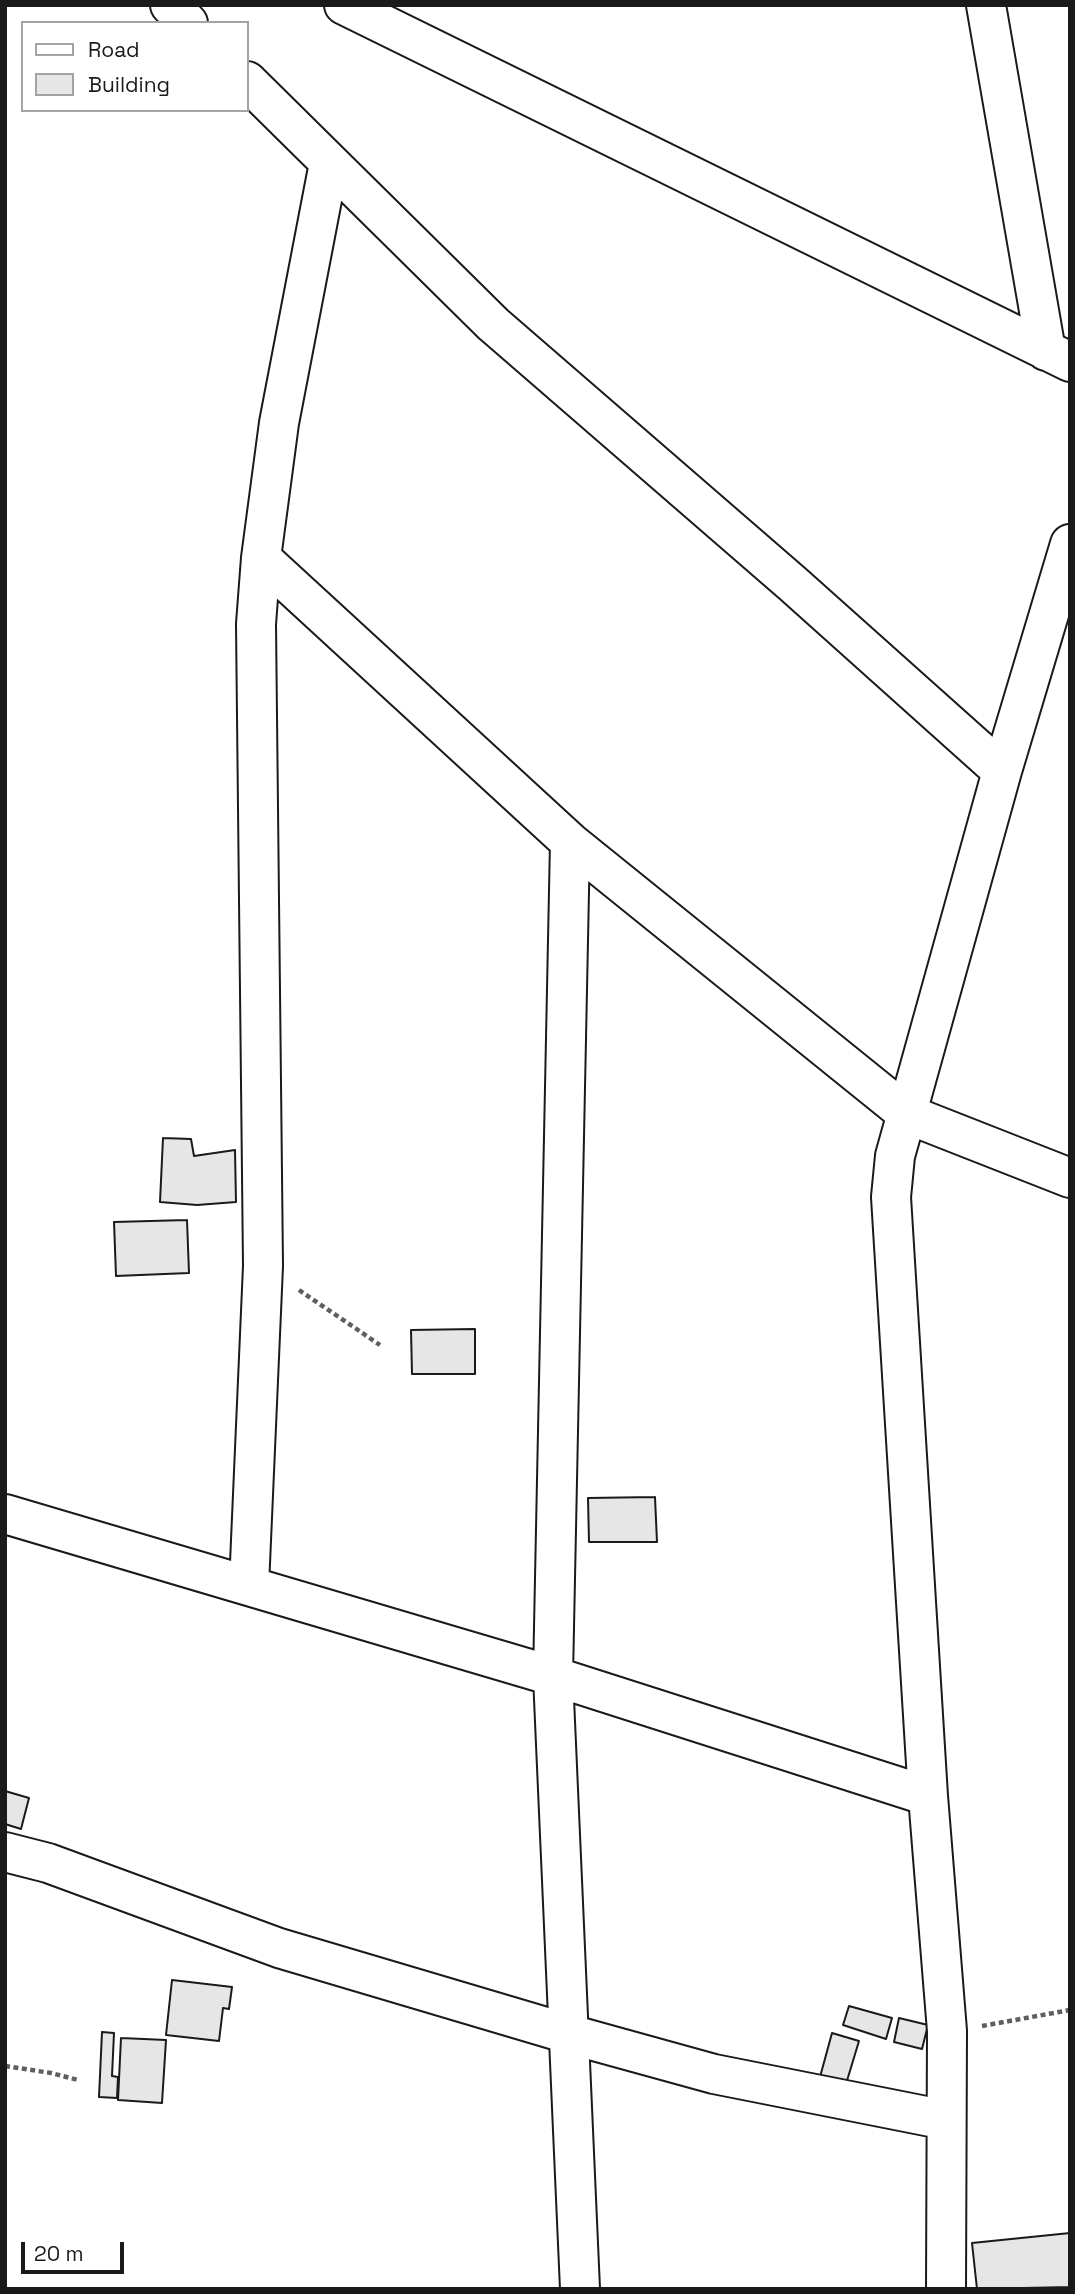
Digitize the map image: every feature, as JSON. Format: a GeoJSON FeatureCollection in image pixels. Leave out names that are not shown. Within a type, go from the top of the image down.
{"type":"FeatureCollection","features":[{"type":"Feature","properties":{"kind":"street"},"geometry":{"type":"LineString","coordinates":[[170,5],[186,21]]}},
{"type":"Feature","properties":{"kind":"street"},"geometry":{"type":"LineString","coordinates":[[344,5],[1058,356]]}},
{"type":"Feature","properties":{"kind":"street"},"geometry":{"type":"LineString","coordinates":[[983,7],[1058,356]]}},
{"type":"Feature","properties":{"kind":"street"},"geometry":{"type":"LineString","coordinates":[[248,82],[493,324],[783,575],[1002,772]]}},
{"type":"Feature","properties":{"kind":"street"},"geometry":{"type":"LineString","coordinates":[[249,1586],[263,1266],[256,624],[261,558],[279,423],[330,163]]}},
{"type":"Feature","properties":{"kind":"street"},"geometry":{"type":"LineString","coordinates":[[946,2289],[947,2031],[928,1796],[891,1197],[895,1156],[1002,772],[1070,544]]}},
{"type":"Feature","properties":{"kind":"street"},"geometry":{"type":"LineString","coordinates":[[261,558],[570,842],[907,1114],[1070,1178]]}},
{"type":"Feature","properties":{"kind":"street"},"geometry":{"type":"LineString","coordinates":[[570,842],[553,1676],[580,2289]]}},
{"type":"Feature","properties":{"kind":"street"},"geometry":{"type":"LineString","coordinates":[[5,1514],[553,1676],[928,1796]]}},
{"type":"Feature","properties":{"kind":"street"},"geometry":{"type":"LineString","coordinates":[[5,1852],[48,1863],[279,1948],[569,2034],[714,2074],[829,2099],[946,2120]]}},
{"type":"Feature","properties":{"kind":"path"},"geometry":{"type":"LineString","coordinates":[[263,1266],[380,1345]]}},
{"type":"Feature","properties":{"kind":"path"},"geometry":{"type":"LineString","coordinates":[[947,2031],[1070,2010]]}},
{"type":"Feature","properties":{"kind":"path"},"geometry":{"type":"LineString","coordinates":[[5,2066],[78,2080]]}},
{"type":"Feature","properties":{"kind":"building"},"geometry":{"type":"Polygon","coordinates":[[[163,1138],[191,1139],[194,1156],[235,1150],[236,1202],[197,1205],[160,1202],[163,1138]]]}},
{"type":"Feature","properties":{"kind":"building"},"geometry":{"type":"Polygon","coordinates":[[[187,1220],[189,1273],[116,1276],[114,1222],[187,1220]]]}},
{"type":"Feature","properties":{"kind":"building"},"geometry":{"type":"Polygon","coordinates":[[[475,1329],[475,1374],[412,1374],[411,1330],[475,1329]]]}},
{"type":"Feature","properties":{"kind":"building"},"geometry":{"type":"Polygon","coordinates":[[[655,1497],[657,1542],[589,1542],[588,1498],[655,1497]]]}},
{"type":"Feature","properties":{"kind":"building"},"geometry":{"type":"Polygon","coordinates":[[[5,1791],[29,1798],[21,1829],[5,1824],[5,1791]]]}},
{"type":"Feature","properties":{"kind":"building"},"geometry":{"type":"Polygon","coordinates":[[[172,1980],[232,1987],[229,2009],[223,2008],[219,2041],[166,2035],[172,1980]]]}},
{"type":"Feature","properties":{"kind":"building"},"geometry":{"type":"Polygon","coordinates":[[[849,2006],[892,2018],[886,2039],[843,2025],[849,2006]]]}},
{"type":"Feature","properties":{"kind":"building"},"geometry":{"type":"Polygon","coordinates":[[[899,2018],[928,2025],[922,2049],[894,2042],[899,2018]]]}},
{"type":"Feature","properties":{"kind":"building"},"geometry":{"type":"Polygon","coordinates":[[[102,2032],[114,2033],[112,2076],[118,2077],[117,2098],[99,2097],[102,2032]]]}},
{"type":"Feature","properties":{"kind":"building"},"geometry":{"type":"Polygon","coordinates":[[[832,2033],[859,2041],[846,2084],[820,2077],[832,2033]]]}},
{"type":"Feature","properties":{"kind":"building"},"geometry":{"type":"Polygon","coordinates":[[[121,2038],[166,2040],[162,2103],[118,2100],[121,2038]]]}},
{"type":"Feature","properties":{"kind":"building"},"geometry":{"type":"Polygon","coordinates":[[[1070,2233],[1070,2287],[977,2289],[972,2243],[1070,2233]]]}}]}
